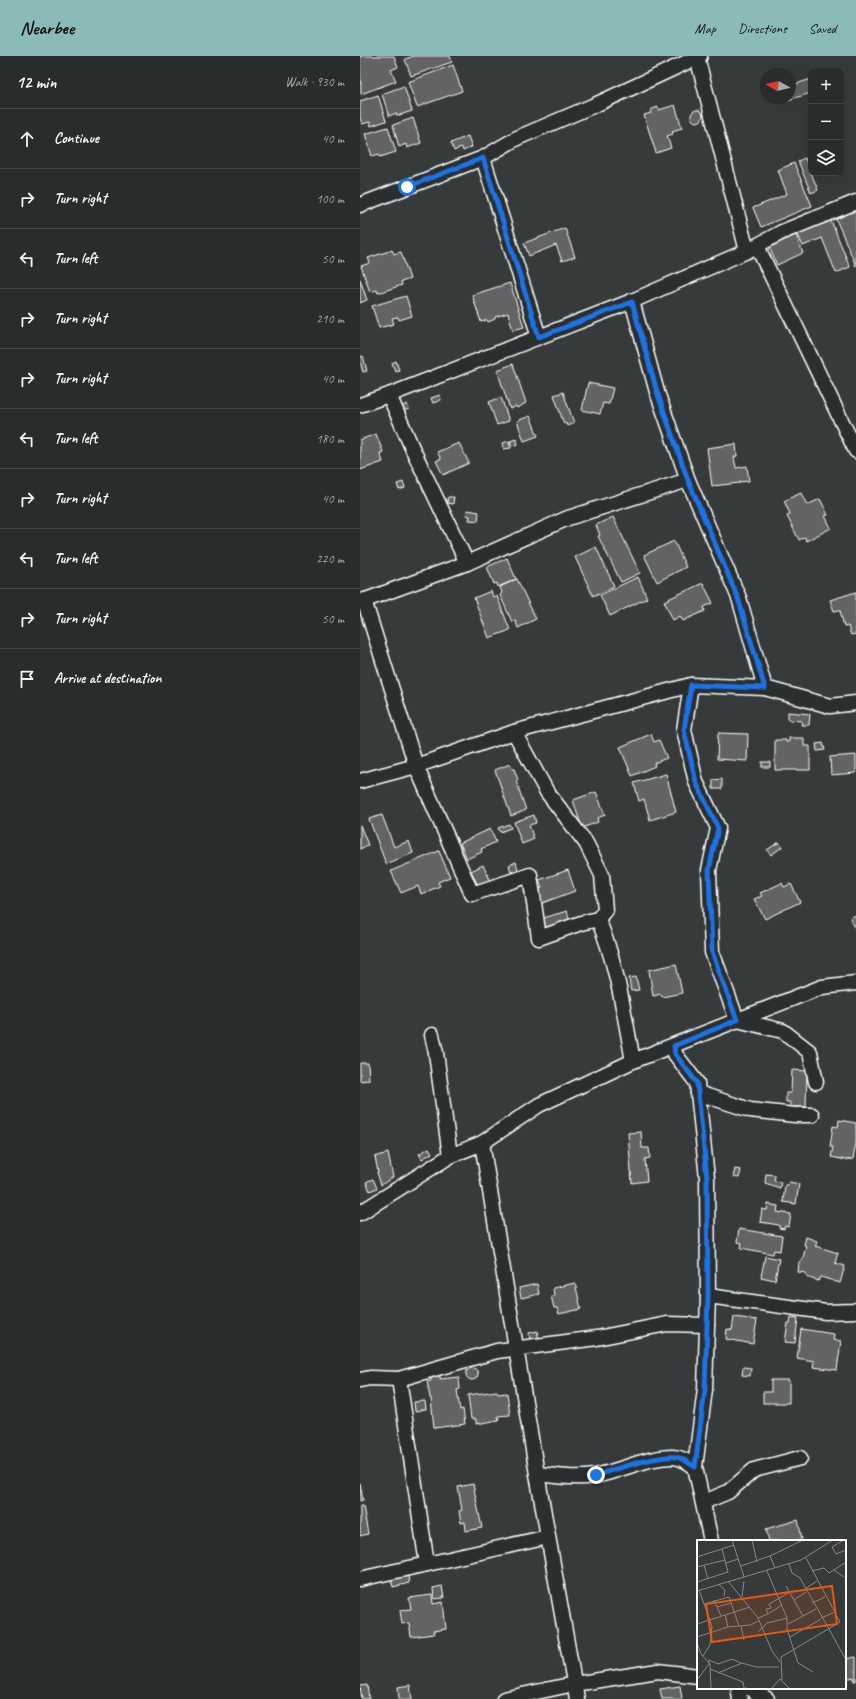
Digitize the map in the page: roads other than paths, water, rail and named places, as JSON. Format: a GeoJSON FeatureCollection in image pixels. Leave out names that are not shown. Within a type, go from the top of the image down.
{"type":"FeatureCollection","features":[{"type":"Feature","properties":{"kind":"street"},"geometry":{"type":"LineString","coordinates":[[360,205],[483,158],[517,138],[597,104],[698,57],[752,248],[856,452]]}},
{"type":"Feature","properties":{"kind":"street"},"geometry":{"type":"LineString","coordinates":[[483,158],[539,337]]}},
{"type":"Feature","properties":{"kind":"street"},"geometry":{"type":"LineString","coordinates":[[360,405],[632,302],[752,248],[782,232],[856,202]]}},
{"type":"Feature","properties":{"kind":"street"},"geometry":{"type":"LineString","coordinates":[[632,302],[657,392],[688,480],[738,598],[765,688]]}},
{"type":"Feature","properties":{"kind":"street"},"geometry":{"type":"LineString","coordinates":[[389,395],[413,450],[467,563]]}},
{"type":"Feature","properties":{"kind":"street"},"geometry":{"type":"LineString","coordinates":[[514,732],[547,792],[586,843],[602,875],[605,910],[598,919],[581,923],[539,938],[530,875],[472,894],[416,766],[362,601],[467,563],[568,518],[688,480]]}},
{"type":"Feature","properties":{"kind":"street"},"geometry":{"type":"LineString","coordinates":[[691,685],[684,730],[696,782],[718,828],[709,870],[712,952],[737,1020]]}},
{"type":"Feature","properties":{"kind":"street"},"geometry":{"type":"LineString","coordinates":[[360,781],[416,766],[514,732],[691,685],[765,688],[830,706],[856,703]]}},
{"type":"Feature","properties":{"kind":"street"},"geometry":{"type":"LineString","coordinates":[[598,919],[604,932],[617,980],[633,1061]]}},
{"type":"Feature","properties":{"kind":"street"},"geometry":{"type":"LineString","coordinates":[[360,1213],[450,1156],[482,1142],[539,1105],[633,1061],[822,987],[856,983]]}},
{"type":"Feature","properties":{"kind":"street"},"geometry":{"type":"LineString","coordinates":[[737,1020],[783,1031],[810,1052],[816,1082]]}},
{"type":"Feature","properties":{"kind":"street"},"geometry":{"type":"LineString","coordinates":[[432,1035],[436,1053],[450,1156]]}},
{"type":"Feature","properties":{"kind":"street"},"geometry":{"type":"LineString","coordinates":[[674,1046],[675,1054],[697,1083],[707,1178],[708,1296],[705,1389],[695,1467],[704,1502],[711,1540]]}},
{"type":"Feature","properties":{"kind":"street"},"geometry":{"type":"LineString","coordinates":[[698,1093],[750,1110],[795,1115],[812,1114]]}},
{"type":"Feature","properties":{"kind":"street"},"geometry":{"type":"LineString","coordinates":[[482,1142],[537,1474],[577,1699]]}},
{"type":"Feature","properties":{"kind":"street"},"geometry":{"type":"LineString","coordinates":[[708,1296],[826,1312],[856,1310]]}},
{"type":"Feature","properties":{"kind":"street"},"geometry":{"type":"LineString","coordinates":[[360,1380],[370,1378],[399,1379],[496,1351],[516,1350],[596,1338],[668,1324],[707,1325]]}},
{"type":"Feature","properties":{"kind":"street"},"geometry":{"type":"LineString","coordinates":[[399,1379],[427,1564]]}},
{"type":"Feature","properties":{"kind":"street"},"geometry":{"type":"LineString","coordinates":[[537,1474],[575,1478],[596,1475],[648,1460],[674,1457],[684,1460],[695,1467]]}},
{"type":"Feature","properties":{"kind":"street"},"geometry":{"type":"LineString","coordinates":[[704,1502],[728,1492],[754,1470],[800,1458]]}},
{"type":"Feature","properties":{"kind":"street"},"geometry":{"type":"LineString","coordinates":[[360,1579],[548,1537]]}},
{"type":"Feature","properties":{"kind":"street"},"geometry":{"type":"LineString","coordinates":[[504,1699],[574,1684],[658,1671],[697,1676]]}},
{"type":"Feature","properties":{"kind":"street"},"geometry":{"type":"LineString","coordinates":[[738,1689],[740,1699]]}},
{"type":"Feature","properties":{"kind":"street"},"geometry":{"type":"LineString","coordinates":[[751,1689],[767,1699]]}}]}
